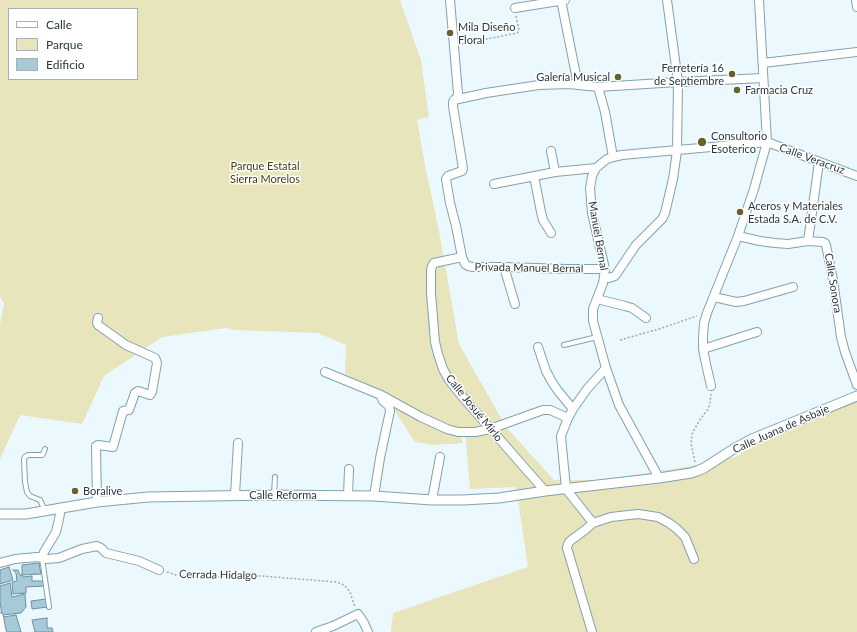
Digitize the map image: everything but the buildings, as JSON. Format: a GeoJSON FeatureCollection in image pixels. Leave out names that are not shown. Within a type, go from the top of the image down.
{"type":"FeatureCollection","features":[{"type":"Feature","properties":{"kind":"street"},"geometry":{"type":"LineString","coordinates":[[450,0],[458,93],[454,100],[453,106],[463,169],[462,172],[448,176],[446,179],[462,258]]}},
{"type":"Feature","properties":{"kind":"street"},"geometry":{"type":"LineString","coordinates":[[515,8],[562,0],[578,85]]}},
{"type":"Feature","properties":{"kind":"street"},"geometry":{"type":"LineString","coordinates":[[605,273],[609,278],[615,276],[636,245],[662,219],[672,185],[677,151],[678,82],[667,0]]}},
{"type":"Feature","properties":{"kind":"street"},"geometry":{"type":"LineString","coordinates":[[711,386],[704,349],[704,323],[738,236],[754,189],[767,142],[759,0]]}},
{"type":"Feature","properties":{"kind":"street"},"geometry":{"type":"LineString","coordinates":[[856,0],[857,7]]}},
{"type":"Feature","properties":{"kind":"street"},"geometry":{"type":"LineString","coordinates":[[763,64],[857,52]]}},
{"type":"Feature","properties":{"kind":"street"},"geometry":{"type":"LineString","coordinates":[[454,100],[539,85],[557,84],[598,87],[763,78]]}},
{"type":"Feature","properties":{"kind":"street"},"geometry":{"type":"LineString","coordinates":[[598,87],[605,112],[614,157]]}},
{"type":"Feature","properties":{"kind":"street"},"geometry":{"type":"LineString","coordinates":[[494,184],[555,172],[596,168],[607,159],[614,157],[767,142]]}},
{"type":"Feature","properties":{"kind":"street","name":"Calle Veracruz"},"geometry":{"type":"LineString","coordinates":[[767,142],[857,176]]}},
{"type":"Feature","properties":{"kind":"street"},"geometry":{"type":"LineString","coordinates":[[551,151],[555,172]]}},
{"type":"Feature","properties":{"kind":"street"},"geometry":{"type":"LineString","coordinates":[[808,241],[819,162]]}},
{"type":"Feature","properties":{"kind":"street","name":"Manuel Bernal"},"geometry":{"type":"LineString","coordinates":[[596,168],[592,176],[590,188],[591,201],[594,226],[605,273],[593,310],[593,321],[606,368],[619,405],[659,478]]}},
{"type":"Feature","properties":{"kind":"street"},"geometry":{"type":"LineString","coordinates":[[534,176],[543,220],[551,233]]}},
{"type":"Feature","properties":{"kind":"street","name":"Calle Sonora"},"geometry":{"type":"LineString","coordinates":[[738,236],[775,243],[788,244],[808,241],[825,243],[833,280],[841,337],[857,385]]}},
{"type":"Feature","properties":{"kind":"street","name":"Privada Manuel Bernal"},"geometry":{"type":"LineString","coordinates":[[434,263],[462,258],[468,266],[568,269],[605,273]]}},
{"type":"Feature","properties":{"kind":"street","name":"Calle Josué Mirlo"},"geometry":{"type":"LineString","coordinates":[[434,263],[431,270],[431,293],[435,342],[443,369],[449,380],[545,491]]}},
{"type":"Feature","properties":{"kind":"street"},"geometry":{"type":"LineString","coordinates":[[504,267],[515,304]]}},
{"type":"Feature","properties":{"kind":"street"},"geometry":{"type":"LineString","coordinates":[[714,297],[736,302],[744,302],[793,287]]}},
{"type":"Feature","properties":{"kind":"street"},"geometry":{"type":"LineString","coordinates":[[597,299],[632,308],[646,318]]}},
{"type":"Feature","properties":{"kind":"street"},"geometry":{"type":"LineString","coordinates":[[96,502],[95,447],[96,445],[113,446],[123,411],[129,410],[135,393],[138,391],[151,394],[157,363],[156,360],[133,349],[98,325],[98,318]]}},
{"type":"Feature","properties":{"kind":"street"},"geometry":{"type":"LineString","coordinates":[[704,349],[758,332]]}},
{"type":"Feature","properties":{"kind":"street"},"geometry":{"type":"LineString","coordinates":[[538,347],[546,371],[552,382],[573,409]]}},
{"type":"Feature","properties":{"kind":"street"},"geometry":{"type":"LineString","coordinates":[[593,524],[566,489],[561,436],[573,409],[587,389],[606,368]]}},
{"type":"Feature","properties":{"kind":"street"},"geometry":{"type":"LineString","coordinates":[[325,372],[381,395],[421,417],[447,429],[458,432],[467,433],[490,429],[543,410],[550,410],[568,418]]}},
{"type":"Feature","properties":{"kind":"street"},"geometry":{"type":"LineString","coordinates":[[374,496],[390,411],[381,395]]}},
{"type":"Feature","properties":{"kind":"street","name":"Calle Juana de Asbaje"},"geometry":{"type":"LineString","coordinates":[[566,489],[691,473],[704,468],[752,439],[857,396]]}},
{"type":"Feature","properties":{"kind":"street"},"geometry":{"type":"LineString","coordinates":[[235,495],[238,443]]}},
{"type":"Feature","properties":{"kind":"street"},"geometry":{"type":"LineString","coordinates":[[432,500],[440,457]]}},
{"type":"Feature","properties":{"kind":"street"},"geometry":{"type":"LineString","coordinates":[[348,496],[349,469]]}},
{"type":"Feature","properties":{"kind":"street","name":"Calle Reforma"},"geometry":{"type":"LineString","coordinates":[[0,514],[26,514],[96,502],[148,497],[274,495],[374,496],[432,500],[463,500],[499,498],[566,489]]}},
{"type":"Feature","properties":{"kind":"street"},"geometry":{"type":"LineString","coordinates":[[43,555],[56,532],[61,508]]}},
{"type":"Feature","properties":{"kind":"street"},"geometry":{"type":"LineString","coordinates":[[592,632],[567,548],[570,541],[593,524],[611,517],[638,514],[658,517],[669,523],[685,537],[694,560]]}},
{"type":"Feature","properties":{"kind":"street"},"geometry":{"type":"LineString","coordinates":[[43,555],[47,559],[58,558],[97,546],[106,553],[139,561],[159,570]]}},
{"type":"Feature","properties":{"kind":"street"},"geometry":{"type":"LineString","coordinates":[[0,563],[43,555]]}},
{"type":"Feature","properties":{"kind":"street"},"geometry":{"type":"LineString","coordinates":[[316,632],[358,614],[364,622],[368,632]]}},
{"type":"Feature","properties":{"kind":"street"},"geometry":{"type":"LineString","coordinates":[[0,616],[3,632]]}},
{"type":"Feature","properties":{"kind":"lane"},"geometry":{"type":"LineString","coordinates":[[564,345],[597,337]]}},
{"type":"Feature","properties":{"kind":"lane"},"geometry":{"type":"LineString","coordinates":[[45,449],[42,455],[28,455],[24,459],[27,492],[30,496],[40,500],[45,511]]}},
{"type":"Feature","properties":{"kind":"lane"},"geometry":{"type":"LineString","coordinates":[[274,495],[275,477]]}},
{"type":"Feature","properties":{"kind":"lane"},"geometry":{"type":"LineString","coordinates":[[43,555],[49,607]]}},
{"type":"Feature","properties":{"kind":"path"},"geometry":{"type":"LineString","coordinates":[[454,46],[518,32],[515,8]]}},
{"type":"Feature","properties":{"kind":"path"},"geometry":{"type":"LineString","coordinates":[[620,340],[707,313]]}},
{"type":"Feature","properties":{"kind":"path"},"geometry":{"type":"LineString","coordinates":[[697,471],[691,443],[692,434],[708,409],[710,403],[711,386]]}},
{"type":"Feature","properties":{"kind":"path","name":"Cerrada Hidalgo"},"geometry":{"type":"LineString","coordinates":[[159,570],[176,575],[194,577],[262,576],[336,582],[342,584],[350,592],[358,614]]}},
{"type":"Feature","properties":{"kind":"green space","name":"Parque Estatal Sierra Morelos"},"geometry":{"type":"Polygon","coordinates":[[[0,0],[400,0],[421,60],[429,117],[417,120],[459,344],[506,427],[554,480],[594,480],[680,468],[739,456],[745,442],[857,396],[857,632],[391,632],[393,613],[528,567],[516,487],[470,489],[465,431],[458,428],[463,443],[433,445],[415,442],[387,399],[385,393],[345,374],[346,345],[318,333],[235,330],[226,328],[162,337],[104,376],[82,424],[20,415],[0,459],[0,324],[4,304],[0,296],[0,0]]]}},
{"type":"Feature","properties":{"kind":"place","name":"Mila Diseño Floral"},"geometry":{"type":"Point","coordinates":[450,33]}},
{"type":"Feature","properties":{"kind":"place","name":"Ferretería 16 de Septiembre"},"geometry":{"type":"Point","coordinates":[732,74]}},
{"type":"Feature","properties":{"kind":"place","name":"Galería Musical"},"geometry":{"type":"Point","coordinates":[618,77]}},
{"type":"Feature","properties":{"kind":"place","name":"Farmacia Cruz"},"geometry":{"type":"Point","coordinates":[737,90]}},
{"type":"Feature","properties":{"kind":"place","name":"Consultorio Esoterico"},"geometry":{"type":"Point","coordinates":[702,142]}},
{"type":"Feature","properties":{"kind":"place","name":"Aceros y Materiales Estada S.A. de C.V."},"geometry":{"type":"Point","coordinates":[740,212]}},
{"type":"Feature","properties":{"kind":"place","name":"Boralive"},"geometry":{"type":"Point","coordinates":[75,491]}}]}
